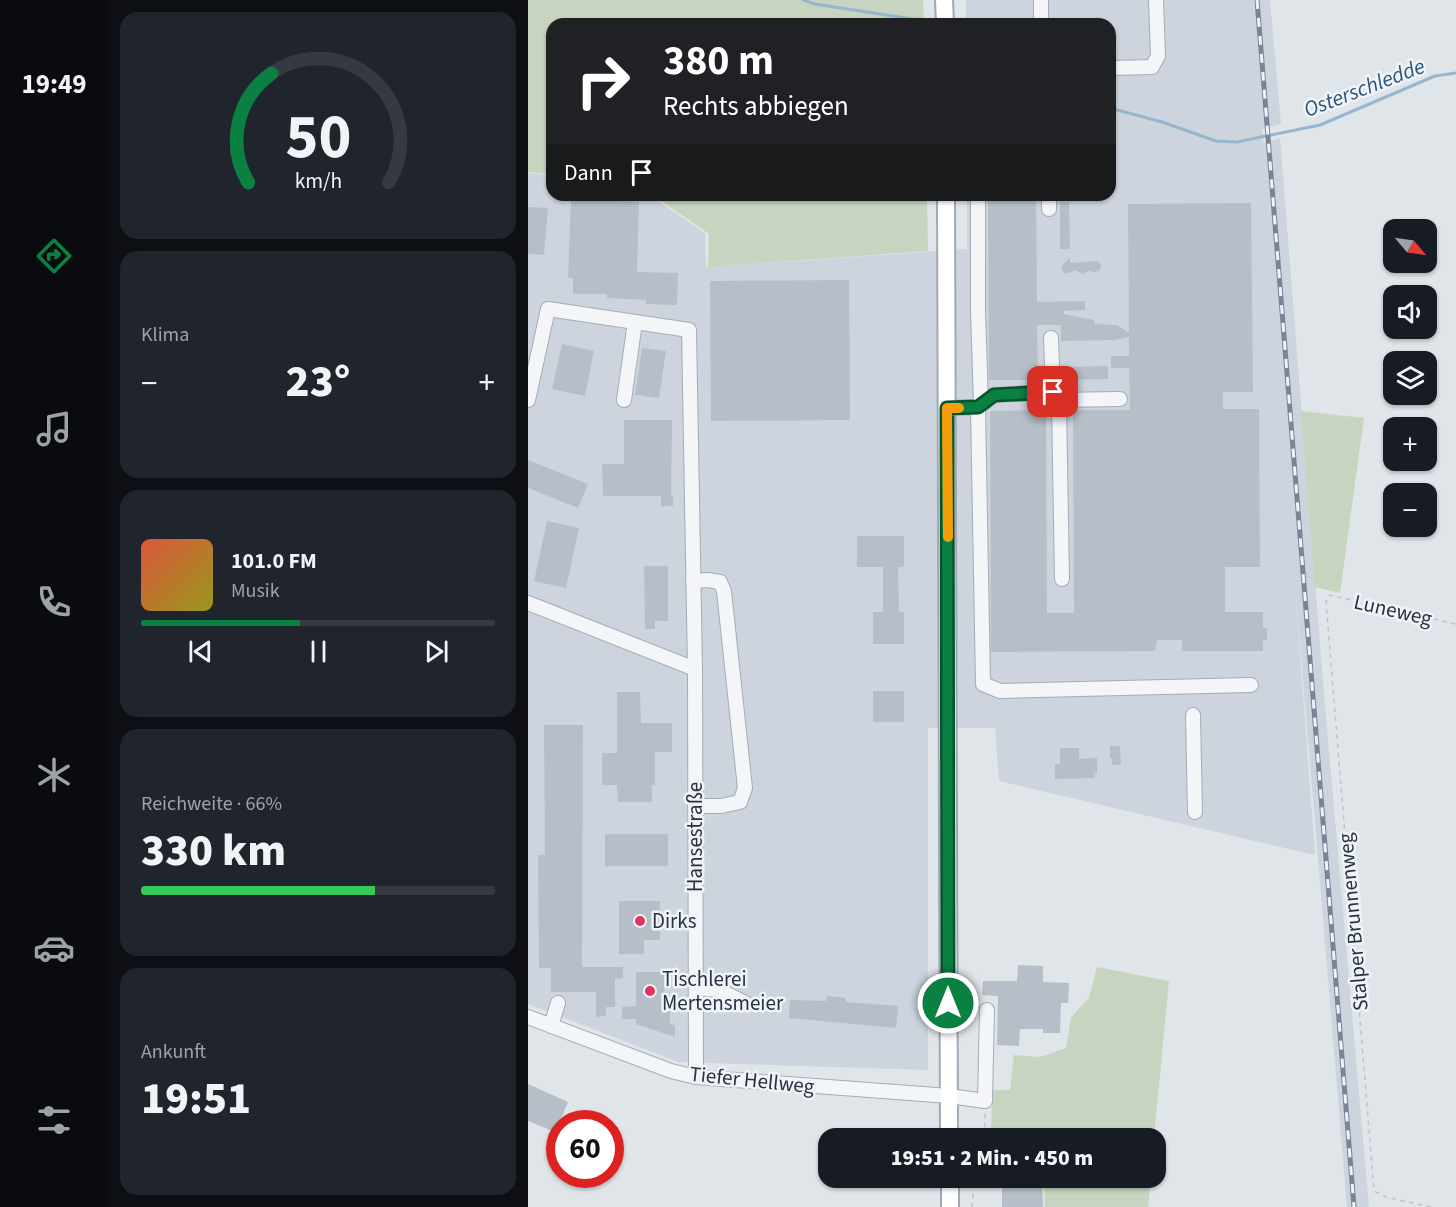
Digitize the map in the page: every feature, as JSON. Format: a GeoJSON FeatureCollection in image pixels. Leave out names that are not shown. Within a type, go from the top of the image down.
{"type":"FeatureCollection","features":[{"type":"Feature","properties":{"kind":"main road"},"geometry":{"type":"LineString","coordinates":[[944,0],[945,18]]}},
{"type":"Feature","properties":{"kind":"main road"},"geometry":{"type":"LineString","coordinates":[[946,201],[950,1128]]}},
{"type":"Feature","properties":{"kind":"main road"},"geometry":{"type":"LineString","coordinates":[[950,1188],[950,1207]]}},
{"type":"Feature","properties":{"kind":"street"},"geometry":{"type":"LineString","coordinates":[[1041,0],[1041,18]]}},
{"type":"Feature","properties":{"kind":"street"},"geometry":{"type":"LineString","coordinates":[[1116,68],[1152,66],[1158,56],[1156,0]]}},
{"type":"Feature","properties":{"kind":"street"},"geometry":{"type":"LineString","coordinates":[[978,201],[983,684],[1000,691],[1251,685]]}},
{"type":"Feature","properties":{"kind":"street"},"geometry":{"type":"LineString","coordinates":[[528,400],[548,309],[635,322],[624,400]]}},
{"type":"Feature","properties":{"kind":"street","name":"Hansestraße"},"geometry":{"type":"LineString","coordinates":[[635,322],[689,330],[695,669],[696,1077]]}},
{"type":"Feature","properties":{"kind":"street"},"geometry":{"type":"LineString","coordinates":[[1052,338],[1055,396],[1059,403],[1062,579]]}},
{"type":"Feature","properties":{"kind":"street"},"geometry":{"type":"LineString","coordinates":[[947,408],[980,406],[994,395],[1120,399]]}},
{"type":"Feature","properties":{"kind":"street"},"geometry":{"type":"LineString","coordinates":[[693,581],[720,582],[724,591],[745,788],[740,802],[721,806],[695,806]]}},
{"type":"Feature","properties":{"kind":"street"},"geometry":{"type":"LineString","coordinates":[[528,603],[695,669]]}},
{"type":"Feature","properties":{"kind":"street"},"geometry":{"type":"LineString","coordinates":[[1193,715],[1195,812]]}},
{"type":"Feature","properties":{"kind":"street"},"geometry":{"type":"LineString","coordinates":[[696,988],[719,990],[747,1004]]}},
{"type":"Feature","properties":{"kind":"street"},"geometry":{"type":"LineString","coordinates":[[551,1026],[558,1003]]}},
{"type":"Feature","properties":{"kind":"street"},"geometry":{"type":"LineString","coordinates":[[985,1101],[987,1010]]}},
{"type":"Feature","properties":{"kind":"street","name":"Tiefer Hellweg"},"geometry":{"type":"LineString","coordinates":[[528,1017],[671,1071],[696,1077],[949,1096],[985,1101]]}},
{"type":"Feature","properties":{"kind":"path","name":"Luneweg"},"geometry":{"type":"LineString","coordinates":[[1330,595],[1456,624]]}},
{"type":"Feature","properties":{"kind":"path","name":"Stalper Brunnenweg"},"geometry":{"type":"LineString","coordinates":[[1330,595],[1326,602],[1374,1191],[1386,1197],[1431,1207]]}},
{"type":"Feature","properties":{"kind":"path"},"geometry":{"type":"LineString","coordinates":[[985,1101],[985,1128]]}},
{"type":"Feature","properties":{"kind":"path"},"geometry":{"type":"LineString","coordinates":[[972,1207],[973,1188]]}},
{"type":"Feature","properties":{"kind":"shaded area"},"geometry":{"type":"Polygon","coordinates":[[[966,0],[1270,0],[1281,124],[1262,129],[1264,143],[1280,138],[1324,694],[1369,1207],[1347,1207],[1294,572],[1315,855],[999,781],[995,728],[928,728],[928,1070],[678,1062],[528,1004],[528,173],[546,175],[546,201],[658,201],[705,233],[706,267],[967,249],[967,201],[1116,201],[1116,18],[966,18],[966,0]]]}},
{"type":"Feature","properties":{"kind":"green space"},"geometry":{"type":"Polygon","coordinates":[[[528,0],[923,0],[924,18],[546,18],[546,174],[528,172],[528,0]]]}},
{"type":"Feature","properties":{"kind":"green space"},"geometry":{"type":"Polygon","coordinates":[[[662,201],[927,201],[928,251],[708,267],[709,234],[662,201]]]}},
{"type":"Feature","properties":{"kind":"green space"},"geometry":{"type":"Polygon","coordinates":[[[1301,411],[1364,418],[1340,593],[1315,587],[1301,411]]]}},
{"type":"Feature","properties":{"kind":"green space"},"geometry":{"type":"Polygon","coordinates":[[[1097,967],[1169,981],[1155,1128],[991,1128],[992,1090],[1010,1090],[1014,1055],[1040,1057],[1066,1048],[1071,1017],[1089,998],[1097,967]]]}},
{"type":"Feature","properties":{"kind":"green space"},"geometry":{"type":"Polygon","coordinates":[[[1044,1188],[1150,1188],[1148,1207],[1045,1207],[1044,1188]]]}},
{"type":"Feature","properties":{"kind":"building"},"geometry":{"type":"Polygon","coordinates":[[[571,201],[639,202],[637,272],[678,273],[677,305],[646,304],[646,300],[607,298],[607,294],[573,294],[573,278],[568,278],[571,201]]]}},
{"type":"Feature","properties":{"kind":"building"},"geometry":{"type":"Polygon","coordinates":[[[988,201],[1036,201],[1037,302],[1085,301],[1085,310],[1064,311],[1064,314],[1094,320],[1094,324],[1117,325],[1129,333],[1128,204],[1251,203],[1253,392],[1223,392],[1223,409],[1259,409],[1260,567],[1225,567],[1225,612],[1263,612],[1263,628],[1267,628],[1267,640],[1263,640],[1263,651],[1182,651],[1182,640],[1157,640],[1155,651],[991,652],[990,411],[1046,410],[1047,613],[1074,613],[1073,410],[1130,410],[1129,368],[1111,368],[1111,356],[1129,356],[1129,337],[1115,340],[1061,341],[1061,325],[1037,325],[1038,380],[989,380],[988,201]]]}},
{"type":"Feature","properties":{"kind":"building"},"geometry":{"type":"Polygon","coordinates":[[[1060,202],[1069,202],[1070,249],[1060,249],[1060,202]]]}},
{"type":"Feature","properties":{"kind":"building"},"geometry":{"type":"Polygon","coordinates":[[[528,207],[548,208],[544,255],[528,254],[528,207]]]}},
{"type":"Feature","properties":{"kind":"building"},"geometry":{"type":"Polygon","coordinates":[[[1070,257],[1070,263],[1098,261],[1101,265],[1100,270],[1094,273],[1089,270],[1083,274],[1075,270],[1064,273],[1061,267],[1070,257]]]}},
{"type":"Feature","properties":{"kind":"building"},"geometry":{"type":"Polygon","coordinates":[[[849,280],[850,420],[711,421],[710,281],[849,280]]]}},
{"type":"Feature","properties":{"kind":"building"},"geometry":{"type":"Polygon","coordinates":[[[562,344],[594,351],[585,396],[552,389],[562,344]]]}},
{"type":"Feature","properties":{"kind":"building"},"geometry":{"type":"Polygon","coordinates":[[[642,348],[666,351],[659,398],[635,395],[642,348]]]}},
{"type":"Feature","properties":{"kind":"building"},"geometry":{"type":"Polygon","coordinates":[[[1108,366],[1108,379],[1064,380],[1064,367],[1108,366]]]}},
{"type":"Feature","properties":{"kind":"building"},"geometry":{"type":"Polygon","coordinates":[[[624,420],[672,420],[671,496],[673,496],[673,506],[661,506],[661,496],[603,496],[602,464],[624,464],[624,420]]]}},
{"type":"Feature","properties":{"kind":"building"},"geometry":{"type":"Polygon","coordinates":[[[528,460],[588,484],[578,508],[528,488],[528,460]]]}},
{"type":"Feature","properties":{"kind":"building"},"geometry":{"type":"Polygon","coordinates":[[[547,521],[579,528],[566,588],[534,581],[547,521]]]}},
{"type":"Feature","properties":{"kind":"building"},"geometry":{"type":"Polygon","coordinates":[[[857,536],[904,536],[904,567],[898,567],[899,612],[904,612],[904,644],[873,644],[873,612],[883,612],[883,567],[857,567],[857,536]]]}},
{"type":"Feature","properties":{"kind":"building"},"geometry":{"type":"Polygon","coordinates":[[[644,566],[668,566],[668,621],[655,621],[655,629],[645,629],[644,566]]]}},
{"type":"Feature","properties":{"kind":"building"},"geometry":{"type":"Polygon","coordinates":[[[873,691],[904,691],[904,722],[873,722],[873,691]]]}},
{"type":"Feature","properties":{"kind":"building"},"geometry":{"type":"Polygon","coordinates":[[[617,692],[640,692],[641,723],[672,723],[672,752],[655,752],[655,785],[652,785],[652,802],[618,802],[617,785],[602,785],[602,753],[617,753],[617,692]]]}},
{"type":"Feature","properties":{"kind":"building"},"geometry":{"type":"Polygon","coordinates":[[[544,725],[583,725],[582,967],[623,967],[623,978],[615,979],[615,1007],[606,1007],[606,1016],[596,1017],[596,992],[551,992],[551,968],[539,968],[538,855],[545,855],[544,725]]]}},
{"type":"Feature","properties":{"kind":"building"},"geometry":{"type":"Polygon","coordinates":[[[1110,746],[1120,746],[1121,765],[1112,765],[1110,746]]]}},
{"type":"Feature","properties":{"kind":"building"},"geometry":{"type":"Polygon","coordinates":[[[1060,748],[1079,748],[1079,759],[1097,758],[1095,778],[1055,779],[1055,764],[1060,764],[1060,748]]]}},
{"type":"Feature","properties":{"kind":"building"},"geometry":{"type":"Polygon","coordinates":[[[605,834],[668,834],[668,866],[605,866],[605,834]]]}},
{"type":"Feature","properties":{"kind":"building","name":"Dirks"},"geometry":{"type":"Polygon","coordinates":[[[619,901],[660,901],[660,940],[644,940],[644,954],[619,954],[619,901]]]}},
{"type":"Feature","properties":{"kind":"building"},"geometry":{"type":"Polygon","coordinates":[[[1018,965],[1043,966],[1043,982],[1069,983],[1068,1003],[1061,1003],[1060,1033],[1043,1033],[1043,1029],[1020,1029],[1019,1046],[997,1045],[998,996],[982,995],[983,981],[1017,981],[1018,965]]]}},
{"type":"Feature","properties":{"kind":"building","name":"Tischlerei Mertensmeier"},"geometry":{"type":"Polygon","coordinates":[[[636,972],[664,972],[664,1010],[670,1010],[670,1024],[675,1025],[675,1037],[636,1024],[636,1019],[622,1019],[622,1007],[636,1006],[636,972]]]}},
{"type":"Feature","properties":{"kind":"building"},"geometry":{"type":"Polygon","coordinates":[[[827,996],[846,998],[846,1002],[898,1006],[896,1028],[789,1018],[790,1000],[826,1001],[827,996]]]}},
{"type":"Feature","properties":{"kind":"building"},"geometry":{"type":"Polygon","coordinates":[[[528,1084],[568,1102],[565,1110],[546,1110],[546,1128],[528,1121],[528,1084]]]}},
{"type":"Feature","properties":{"kind":"building"},"geometry":{"type":"Polygon","coordinates":[[[1002,1188],[1042,1188],[1043,1207],[1002,1207],[1002,1188]]]}},
{"type":"Feature","properties":{"kind":"waterway","name":"Osterschledde"},"geometry":{"type":"LineString","coordinates":[[803,0],[815,4],[906,18]]}},
{"type":"Feature","properties":{"kind":"waterway","name":"Osterschledde"},"geometry":{"type":"LineString","coordinates":[[1116,110],[1162,122],[1216,141],[1237,142],[1320,125],[1435,76],[1456,73]]}},
{"type":"Feature","properties":{"kind":"railway"},"geometry":{"type":"LineString","coordinates":[[1257,0],[1354,1207]]}},
{"type":"Feature","properties":{"kind":"slow traffic"},"geometry":{"type":"LineString","coordinates":[[948,537],[947,408],[959,408]]}},
{"type":"Feature","properties":{"kind":"place","name":"Dirks"},"geometry":{"type":"Point","coordinates":[640,921]}},
{"type":"Feature","properties":{"kind":"place","name":"Tischlerei Mertensmeier"},"geometry":{"type":"Point","coordinates":[650,991]}},
{"type":"Feature","properties":{"kind":"route"},"geometry":{"type":"LineString","coordinates":[[948,1003],[947,408],[978,407],[994,395],[1053,392]]}}]}
